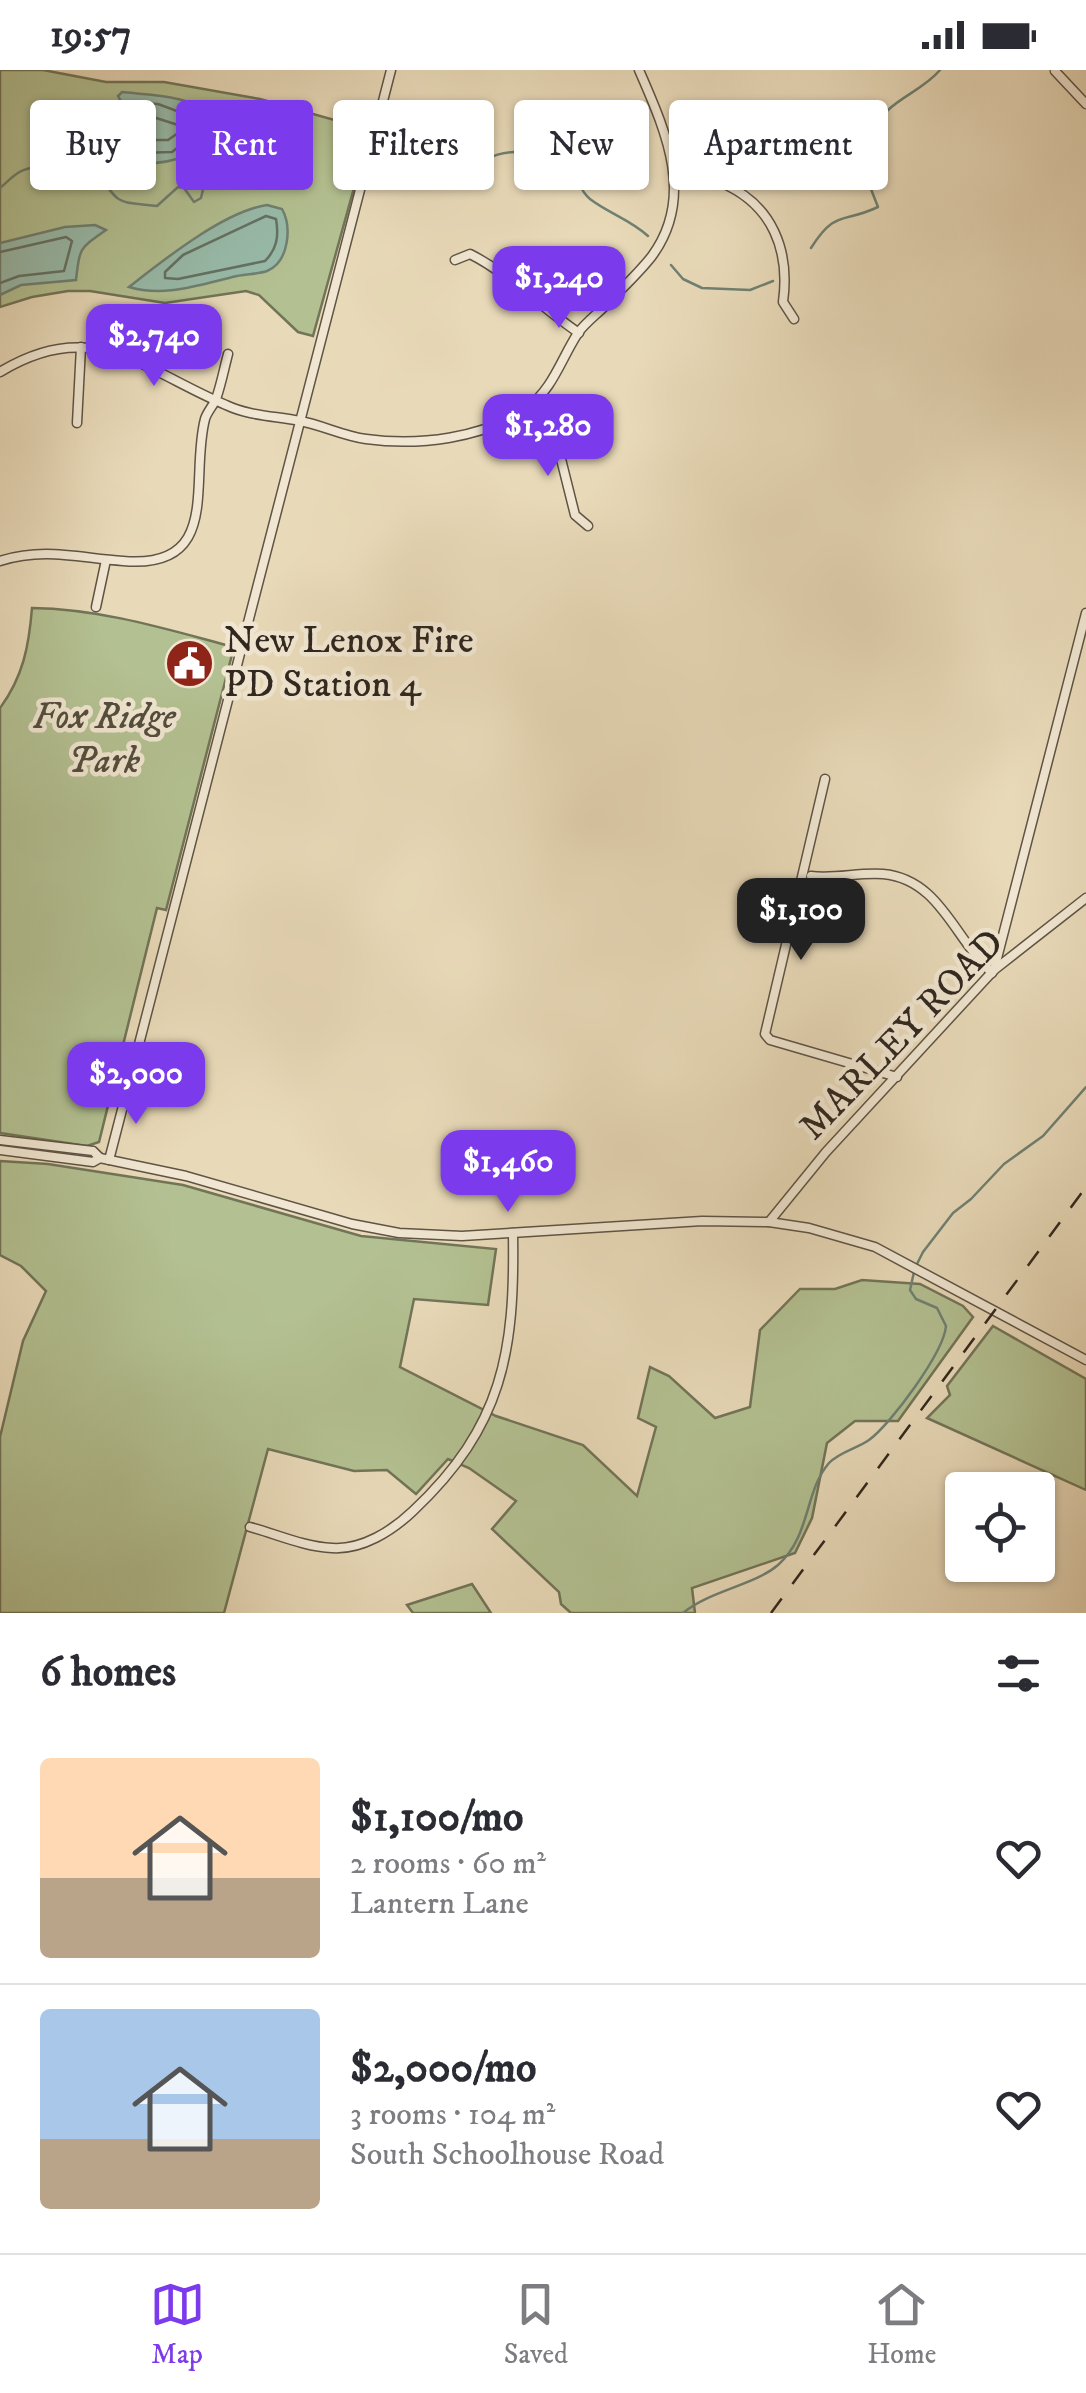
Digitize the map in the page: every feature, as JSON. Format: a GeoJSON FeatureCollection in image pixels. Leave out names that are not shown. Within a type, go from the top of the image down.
{"type":"FeatureCollection","features":[{"type":"Feature","properties":{"kind":"street"},"geometry":{"type":"LineString","coordinates":[[104,1159],[391,70]]}},
{"type":"Feature","properties":{"kind":"street"},"geometry":{"type":"LineString","coordinates":[[639,70],[669,147]]}},
{"type":"Feature","properties":{"kind":"street"},"geometry":{"type":"LineString","coordinates":[[1055,72],[1086,104]]}},
{"type":"Feature","properties":{"kind":"street"},"geometry":{"type":"LineString","coordinates":[[0,372],[22,358],[81,348],[105,349],[136,359],[228,407],[364,439],[452,438],[526,408],[549,386],[579,333],[652,256],[667,230],[673,190]]}},
{"type":"Feature","properties":{"kind":"street"},"geometry":{"type":"LineString","coordinates":[[734,190],[766,216],[784,248],[783,302],[794,318]]}},
{"type":"Feature","properties":{"kind":"street"},"geometry":{"type":"LineString","coordinates":[[455,260],[470,254],[486,262],[579,333]]}},
{"type":"Feature","properties":{"kind":"street"},"geometry":{"type":"LineString","coordinates":[[77,423],[81,348]]}},
{"type":"Feature","properties":{"kind":"street"},"geometry":{"type":"LineString","coordinates":[[0,561],[59,552],[145,563],[169,556],[187,539],[195,520],[205,417],[215,400],[228,354]]}},
{"type":"Feature","properties":{"kind":"street"},"geometry":{"type":"LineString","coordinates":[[526,408],[561,459],[575,515],[588,526]]}},
{"type":"Feature","properties":{"kind":"street"},"geometry":{"type":"LineString","coordinates":[[96,607],[106,560]]}},
{"type":"Feature","properties":{"kind":"street"},"geometry":{"type":"LineString","coordinates":[[811,876],[834,879],[884,874],[907,881],[943,907],[972,955],[993,972],[1086,613]]}},
{"type":"Feature","properties":{"kind":"street"},"geometry":{"type":"LineString","coordinates":[[825,779],[764,1034],[770,1040],[897,1077]]}},
{"type":"Feature","properties":{"kind":"street","name":"MARLEY ROAD"},"geometry":{"type":"LineString","coordinates":[[769,1222],[826,1152],[993,972],[1086,898]]}},
{"type":"Feature","properties":{"kind":"street"},"geometry":{"type":"LineString","coordinates":[[0,1140],[93,1151],[104,1159],[186,1176],[370,1228],[430,1236],[702,1221],[769,1222],[832,1233],[898,1260],[1083,1359],[1086,1347]]}},
{"type":"Feature","properties":{"kind":"street"},"geometry":{"type":"LineString","coordinates":[[0,1150],[93,1162],[104,1159]]}},
{"type":"Feature","properties":{"kind":"street"},"geometry":{"type":"LineString","coordinates":[[250,1527],[332,1548],[364,1544],[400,1524],[440,1486],[474,1442],[500,1377],[510,1338],[513,1233]]}},
{"type":"Feature","properties":{"kind":"green space"},"geometry":{"type":"Polygon","coordinates":[[[0,70],[43,70],[106,82],[164,82],[264,100],[176,100],[176,190],[313,190],[313,114],[333,120],[333,190],[353,190],[313,336],[298,332],[259,295],[246,291],[165,303],[68,291],[0,307],[0,70]]]}},
{"type":"Feature","properties":{"kind":"green space","name":"Fox Ridge Park"},"geometry":{"type":"Polygon","coordinates":[[[32,608],[109,616],[234,647],[166,910],[157,908],[99,1142],[87,1146],[0,1133],[0,708],[23,661],[32,608]]]}},
{"type":"Feature","properties":{"kind":"green space"},"geometry":{"type":"Polygon","coordinates":[[[0,1161],[48,1164],[183,1185],[361,1236],[496,1249],[488,1305],[414,1299],[400,1367],[496,1416],[583,1445],[637,1496],[656,1427],[638,1418],[650,1367],[669,1376],[715,1418],[750,1407],[760,1330],[800,1289],[835,1289],[862,1280],[920,1284],[963,1306],[973,1317],[898,1421],[855,1421],[827,1443],[812,1518],[795,1553],[692,1588],[695,1613],[571,1613],[561,1604],[559,1592],[492,1529],[516,1501],[469,1468],[448,1459],[416,1494],[387,1470],[354,1471],[268,1449],[224,1613],[0,1613],[0,1437],[23,1341],[46,1291],[21,1266],[0,1255],[0,1161]]]}},
{"type":"Feature","properties":{"kind":"green space"},"geometry":{"type":"Polygon","coordinates":[[[993,1326],[1086,1379],[1086,1490],[1055,1476],[1055,1472],[1046,1472],[927,1418],[950,1395],[947,1386],[993,1326]]]}},
{"type":"Feature","properties":{"kind":"green space"},"geometry":{"type":"Polygon","coordinates":[[[472,1584],[491,1613],[413,1613],[407,1605],[472,1584]]]}},
{"type":"Feature","properties":{"kind":"water"},"geometry":{"type":"Polygon","coordinates":[[[122,92],[180,100],[176,100],[176,159],[156,162],[156,100],[120,100],[118,96],[122,92]]]}},
{"type":"Feature","properties":{"kind":"water"},"geometry":{"type":"Polygon","coordinates":[[[267,205],[282,209],[287,234],[280,260],[267,271],[170,290],[129,287],[213,227],[267,205]]]}},
{"type":"Feature","properties":{"kind":"water"},"geometry":{"type":"Polygon","coordinates":[[[95,225],[106,230],[82,250],[76,280],[21,285],[0,295],[0,243],[65,227],[95,225]]]}},
{"type":"Feature","properties":{"kind":"waterway"},"geometry":{"type":"LineString","coordinates":[[811,248],[834,222],[878,207],[860,161],[868,141],[888,110],[940,70]]}},
{"type":"Feature","properties":{"kind":"waterway"},"geometry":{"type":"LineString","coordinates":[[494,156],[529,152],[560,160],[590,199],[648,236]]}},
{"type":"Feature","properties":{"kind":"waterway"},"geometry":{"type":"LineString","coordinates":[[0,188],[13,176],[30,169]]}},
{"type":"Feature","properties":{"kind":"waterway"},"geometry":{"type":"LineString","coordinates":[[110,190],[122,201],[157,206],[176,189]]}},
{"type":"Feature","properties":{"kind":"waterway"},"geometry":{"type":"LineString","coordinates":[[185,190],[194,202],[201,198],[203,190]]}},
{"type":"Feature","properties":{"kind":"waterway"},"geometry":{"type":"LineString","coordinates":[[671,265],[683,279],[702,288],[750,290],[773,281]]}},
{"type":"Feature","properties":{"kind":"waterway"},"geometry":{"type":"LineString","coordinates":[[917,1264],[953,1213],[1004,1164],[1043,1136],[1086,1087]]}},
{"type":"Feature","properties":{"kind":"waterway"},"geometry":{"type":"LineString","coordinates":[[683,1613],[778,1565],[796,1541],[815,1487],[829,1463],[879,1432],[915,1387],[936,1353],[946,1326],[937,1308],[916,1299],[910,1290],[914,1272]]}},
{"type":"Feature","properties":{"kind":"railway"},"geometry":{"type":"LineString","coordinates":[[771,1613],[1086,1187]]}},
{"type":"Feature","properties":{"kind":"place","name":"New Lenox Fire PD Station 4"},"geometry":{"type":"Point","coordinates":[189,663]}}]}
